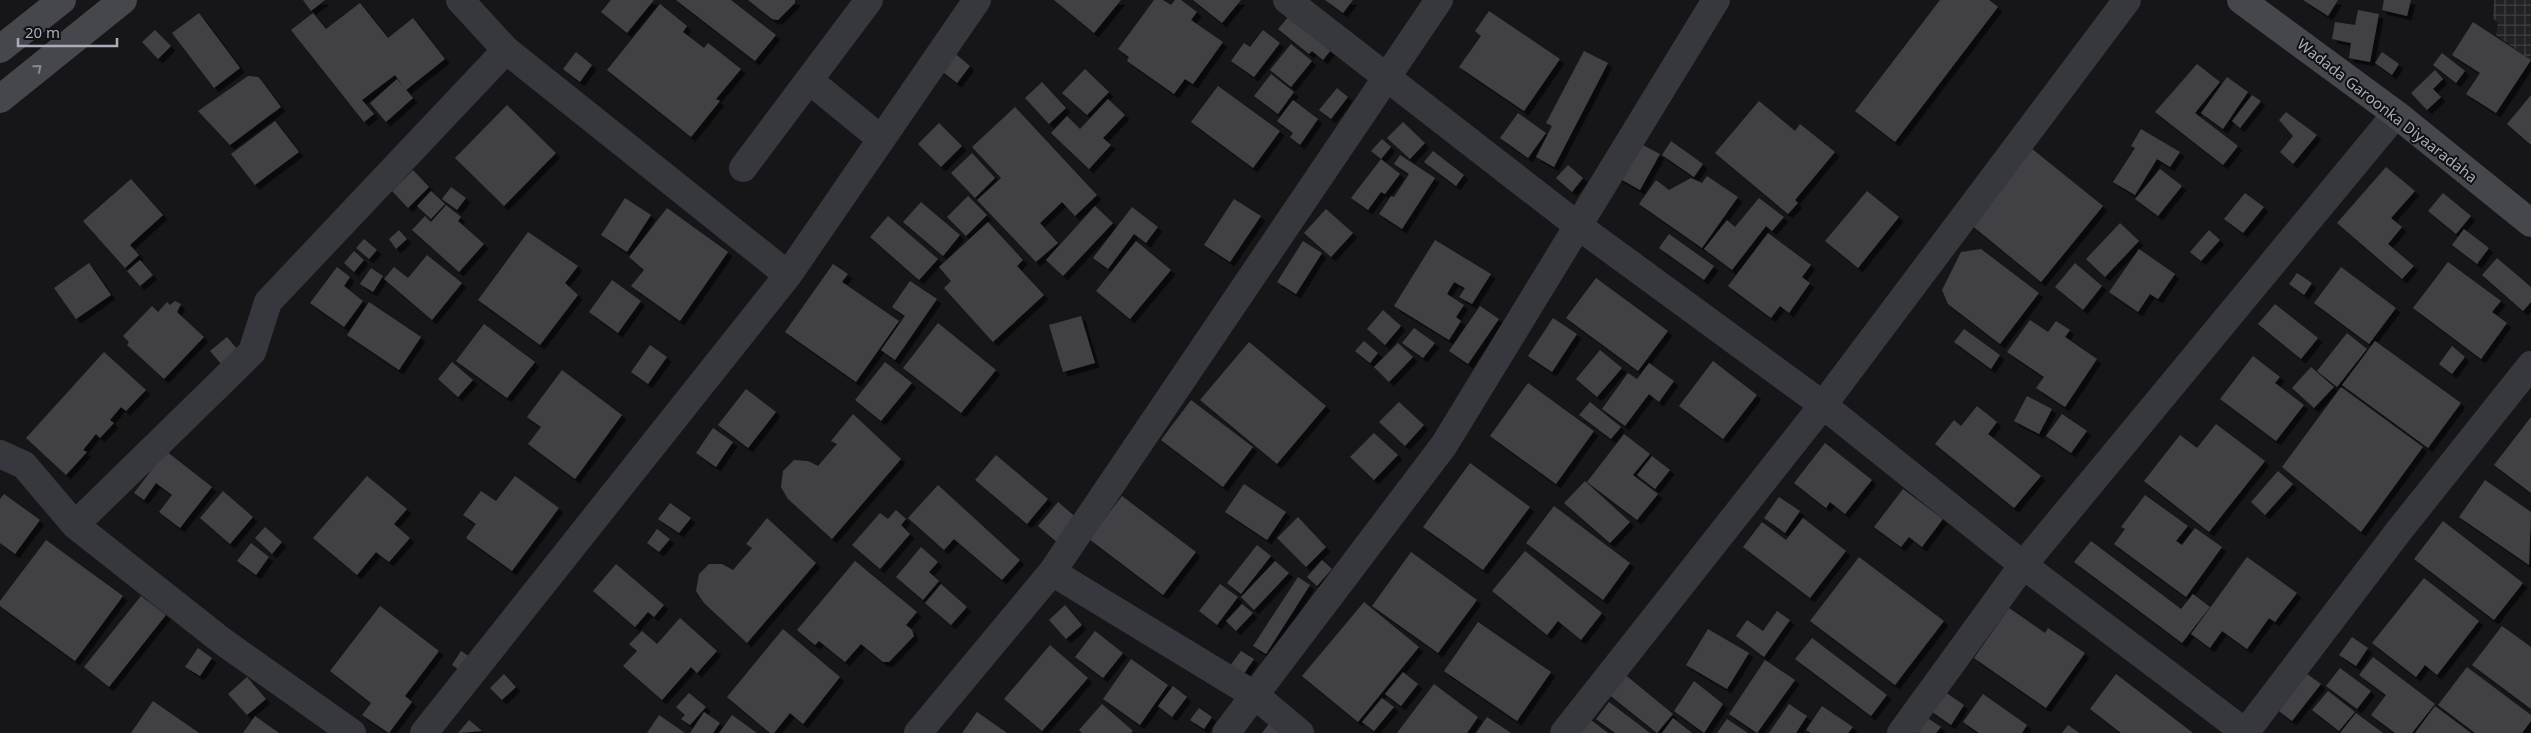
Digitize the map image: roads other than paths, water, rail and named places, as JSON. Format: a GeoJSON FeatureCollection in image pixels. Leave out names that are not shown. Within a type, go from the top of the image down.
{"type":"FeatureCollection","features":[{"type":"Feature","properties":{"kind":"main road"},"geometry":{"type":"LineString","coordinates":[[0,49],[62,0]]}},
{"type":"Feature","properties":{"kind":"main road"},"geometry":{"type":"LineString","coordinates":[[0,99],[123,0]]}},
{"type":"Feature","properties":{"kind":"main road","name":"Wadada Garoonka Diyaaradaha"},"geometry":{"type":"LineString","coordinates":[[2241,0],[2396,114],[2531,223]]}},
{"type":"Feature","properties":{"kind":"street"},"geometry":{"type":"LineString","coordinates":[[460,0],[506,50],[788,275]]}},
{"type":"Feature","properties":{"kind":"street"},"geometry":{"type":"LineString","coordinates":[[743,168],[869,0]]}},
{"type":"Feature","properties":{"kind":"street"},"geometry":{"type":"LineString","coordinates":[[424,733],[788,275],[977,0]]}},
{"type":"Feature","properties":{"kind":"street"},"geometry":{"type":"LineString","coordinates":[[1287,0],[1577,225],[1823,405],[2023,565],[2246,733],[2398,532],[2531,365]]}},
{"type":"Feature","properties":{"kind":"street"},"geometry":{"type":"LineString","coordinates":[[918,733],[1052,572],[1386,76],[1440,0]]}},
{"type":"Feature","properties":{"kind":"street"},"geometry":{"type":"LineString","coordinates":[[1226,733],[1256,696],[1444,445],[1716,0]]}},
{"type":"Feature","properties":{"kind":"street"},"geometry":{"type":"LineString","coordinates":[[1564,733],[1823,405],[2127,0]]}},
{"type":"Feature","properties":{"kind":"street"},"geometry":{"type":"LineString","coordinates":[[75,525],[252,352],[268,302],[506,50]]}},
{"type":"Feature","properties":{"kind":"street"},"geometry":{"type":"LineString","coordinates":[[809,80],[881,139]]}},
{"type":"Feature","properties":{"kind":"street"},"geometry":{"type":"LineString","coordinates":[[1901,733],[2023,565],[2396,114]]}},
{"type":"Feature","properties":{"kind":"street"},"geometry":{"type":"LineString","coordinates":[[0,454],[24,465],[75,525],[222,641],[352,733]]}},
{"type":"Feature","properties":{"kind":"street"},"geometry":{"type":"LineString","coordinates":[[1052,572],[1256,696],[1300,733]]}}]}
